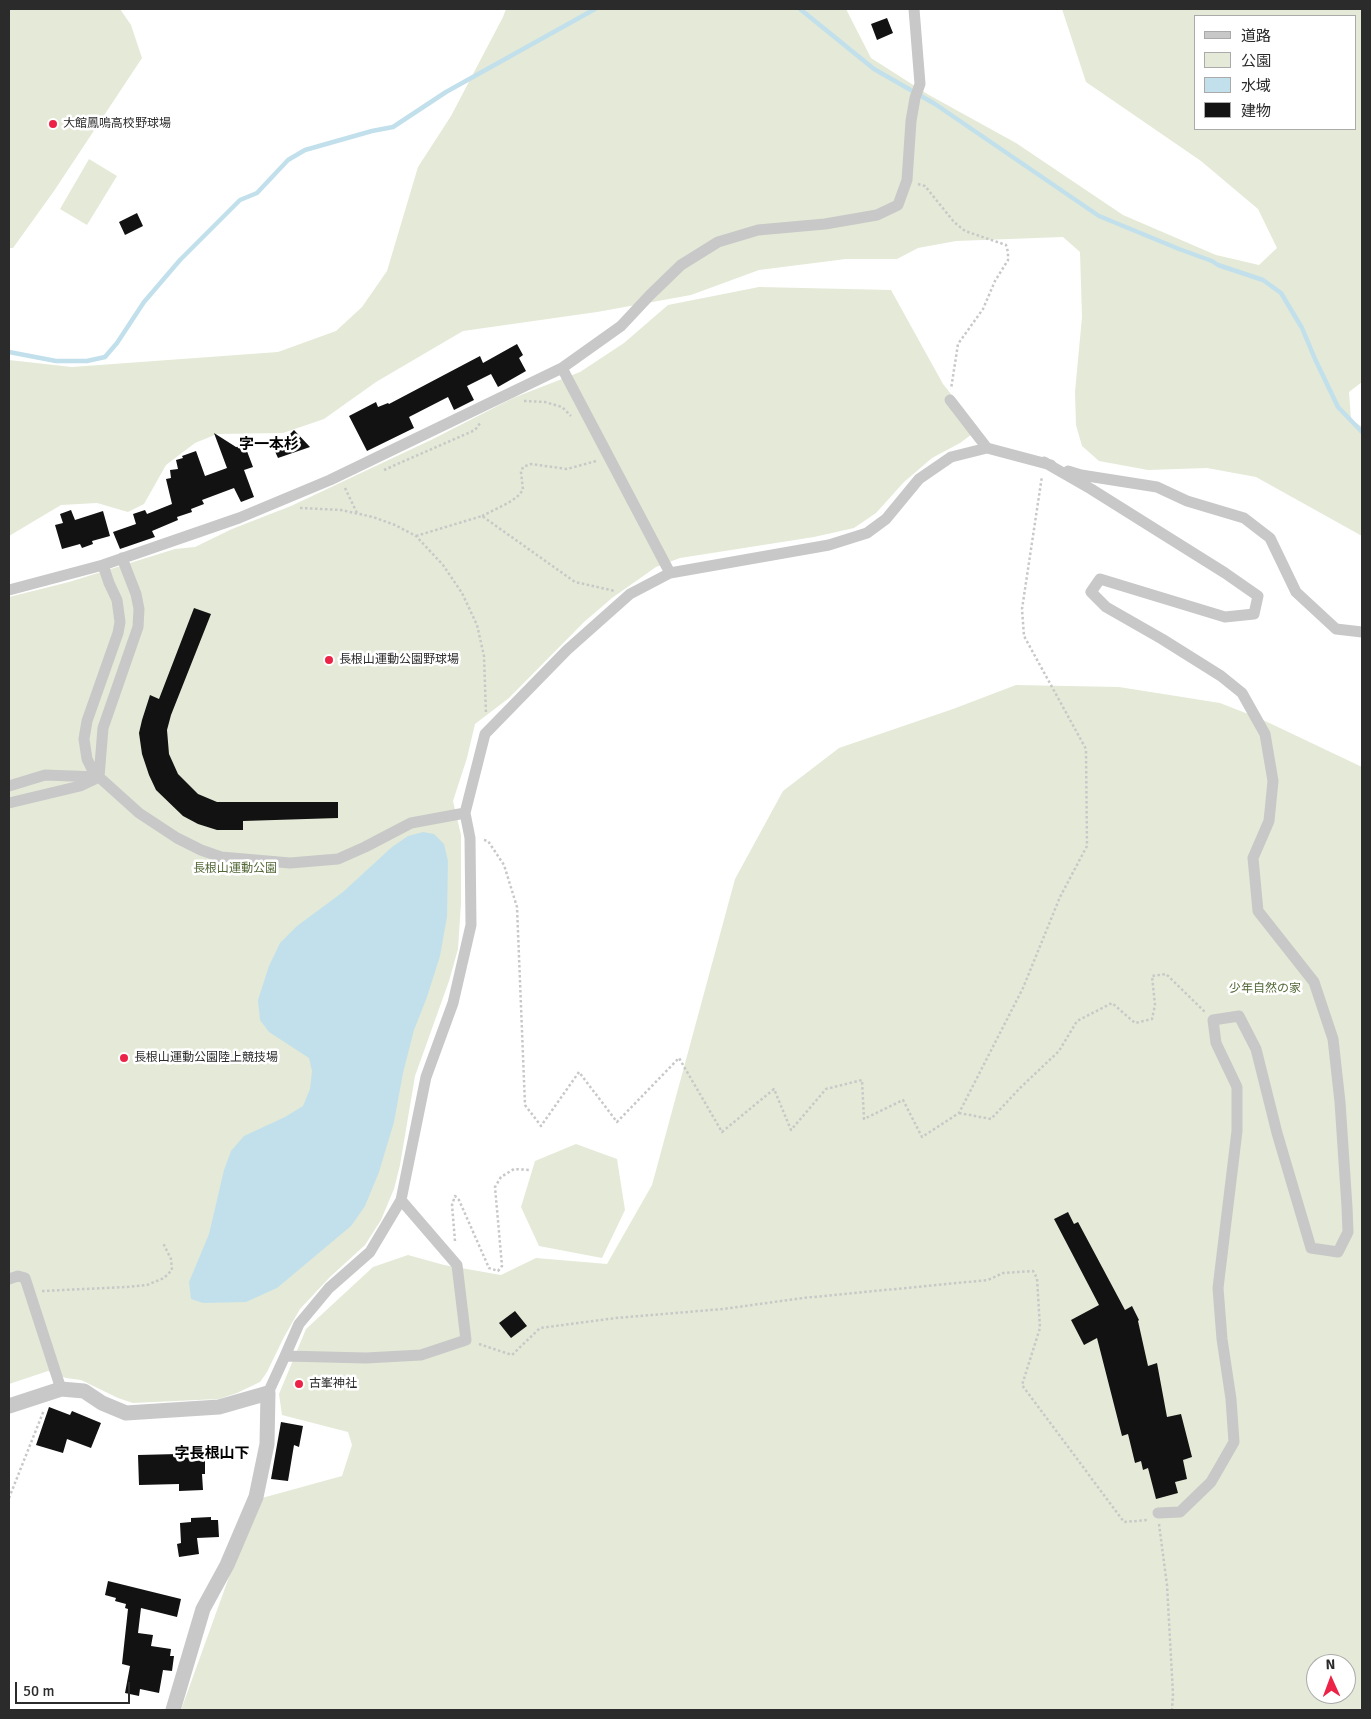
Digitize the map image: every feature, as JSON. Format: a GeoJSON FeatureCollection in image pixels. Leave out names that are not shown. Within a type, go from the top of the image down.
{"type":"FeatureCollection","features":[{"type":"Feature","properties":{"kind":"street"},"geometry":{"type":"LineString","coordinates":[[9,590],[103,565],[239,518],[330,480],[562,368],[621,326],[650,294],[681,265],[718,242],[758,230],[825,224],[877,216],[898,205],[908,180],[911,121],[915,98],[920,84],[914,9]]}},
{"type":"Feature","properties":{"kind":"street"},"geometry":{"type":"LineString","coordinates":[[562,368],[670,573]]}},
{"type":"Feature","properties":{"kind":"street"},"geometry":{"type":"LineString","coordinates":[[950,400],[987,448]]}},
{"type":"Feature","properties":{"kind":"street"},"geometry":{"type":"LineString","coordinates":[[173,1710],[203,1609],[227,1565],[256,1497],[267,1444],[268,1392],[299,1324],[329,1288],[370,1252],[401,1200],[426,1077],[453,1003],[471,925],[470,838],[465,814],[485,734],[626,592],[670,573],[829,545],[867,533],[886,519],[920,480],[951,457],[987,448],[1044,462],[1081,475],[1157,487],[1187,501],[1244,518],[1270,538],[1296,592],[1336,629],[1362,632]]}},
{"type":"Feature","properties":{"kind":"street"},"geometry":{"type":"LineString","coordinates":[[1044,462],[1217,567],[1258,596],[1254,614],[1225,617],[1100,579],[1091,592],[1106,607],[1221,676],[1242,693],[1265,734],[1273,781],[1269,821],[1253,858],[1258,910],[1314,982],[1332,1039],[1340,1102],[1348,1232],[1338,1252],[1310,1248],[1277,1133],[1256,1049],[1239,1016],[1213,1020],[1216,1043],[1237,1087],[1237,1131],[1218,1288],[1234,1442],[1211,1482],[1180,1512],[1158,1514]]}},
{"type":"Feature","properties":{"kind":"street"},"geometry":{"type":"LineString","coordinates":[[99,777],[104,728],[138,627],[139,608],[136,594],[122,558]]}},
{"type":"Feature","properties":{"kind":"street"},"geometry":{"type":"LineString","coordinates":[[103,565],[117,600],[120,622],[118,633],[87,721],[84,738],[86,759],[99,777],[140,813],[200,850],[229,858],[290,863],[338,859],[411,823],[465,814]]}},
{"type":"Feature","properties":{"kind":"street"},"geometry":{"type":"LineString","coordinates":[[9,786],[45,775],[99,777]]}},
{"type":"Feature","properties":{"kind":"street"},"geometry":{"type":"LineString","coordinates":[[9,803],[80,786],[99,777]]}},
{"type":"Feature","properties":{"kind":"street"},"geometry":{"type":"LineString","coordinates":[[285,1356],[366,1358],[421,1355],[466,1340],[457,1265],[401,1200]]}},
{"type":"Feature","properties":{"kind":"street"},"geometry":{"type":"LineString","coordinates":[[9,1279],[18,1276],[25,1278],[31,1293],[56,1390]]}},
{"type":"Feature","properties":{"kind":"street"},"geometry":{"type":"LineString","coordinates":[[9,1406],[56,1390],[84,1391],[102,1403],[126,1412],[219,1407],[268,1392]]}},
{"type":"Feature","properties":{"kind":"path"},"geometry":{"type":"LineString","coordinates":[[908,180],[925,186],[954,222],[965,231],[1006,245],[1008,252],[1008,260],[995,281],[983,310],[958,344],[950,400]]}},
{"type":"Feature","properties":{"kind":"path"},"geometry":{"type":"LineString","coordinates":[[522,401],[545,402],[562,407],[575,419]]}},
{"type":"Feature","properties":{"kind":"path"},"geometry":{"type":"LineString","coordinates":[[380,472],[475,430],[484,417]]}},
{"type":"Feature","properties":{"kind":"path"},"geometry":{"type":"LineString","coordinates":[[416,536],[482,516],[508,503],[523,490],[521,472],[523,467],[531,464],[567,469],[596,460],[601,468]]}},
{"type":"Feature","properties":{"kind":"path"},"geometry":{"type":"LineString","coordinates":[[470,838],[488,841],[504,865],[517,907],[525,1105],[541,1126],[579,1072],[617,1122],[679,1058],[722,1132],[774,1089],[791,1130],[826,1089],[862,1080],[864,1119],[903,1100],[922,1137],[959,1112],[1023,988],[1060,897],[1087,846],[1086,749],[1024,636],[1022,609],[1044,462]]}},
{"type":"Feature","properties":{"kind":"path"},"geometry":{"type":"LineString","coordinates":[[337,491],[345,487],[357,513]]}},
{"type":"Feature","properties":{"kind":"path"},"geometry":{"type":"LineString","coordinates":[[306,504],[298,508],[341,510],[373,517],[395,525],[416,536],[443,565],[462,593],[477,625],[484,656],[485,734]]}},
{"type":"Feature","properties":{"kind":"path"},"geometry":{"type":"LineString","coordinates":[[482,516],[576,582],[626,592]]}},
{"type":"Feature","properties":{"kind":"path"},"geometry":{"type":"LineString","coordinates":[[614,591],[626,592]]}},
{"type":"Feature","properties":{"kind":"path"},"geometry":{"type":"LineString","coordinates":[[959,1112],[991,1119],[1059,1051],[1076,1021],[1112,1003],[1135,1023],[1152,1019],[1155,1005],[1152,976],[1166,974],[1213,1020]]}},
{"type":"Feature","properties":{"kind":"path"},"geometry":{"type":"LineString","coordinates":[[457,1265],[452,1206],[455,1196],[459,1200],[489,1268],[498,1271],[502,1266],[495,1187],[501,1177],[514,1169],[530,1170]]}},
{"type":"Feature","properties":{"kind":"path"},"geometry":{"type":"LineString","coordinates":[[31,1293],[56,1290],[128,1288],[146,1285],[164,1278],[172,1270],[171,1259],[163,1243]]}},
{"type":"Feature","properties":{"kind":"path"},"geometry":{"type":"LineString","coordinates":[[466,1340],[512,1355],[540,1328],[583,1324],[616,1318],[723,1309],[803,1298],[988,1280],[1004,1273],[1034,1271],[1037,1278],[1040,1328],[1022,1385],[1124,1522],[1148,1521],[1158,1514],[1167,1585],[1173,1694],[1172,1710]]}},
{"type":"Feature","properties":{"kind":"path"},"geometry":{"type":"LineString","coordinates":[[9,1498],[56,1390]]}},
{"type":"Feature","properties":{"kind":"green space","name":"大館鳳鳴高校野球場"},"geometry":{"type":"Polygon","coordinates":[[[9,9],[120,9],[131,25],[142,58],[54,191],[13,248],[9,248],[9,9]]]}},
{"type":"Feature","properties":{"kind":"green space"},"geometry":{"type":"Polygon","coordinates":[[[506,9],[846,9],[871,58],[929,95],[1016,143],[1123,215],[1216,255],[1259,265],[1277,248],[1258,209],[1201,161],[1086,82],[1062,9],[1362,9],[1362,382],[1349,392],[1351,419],[1362,427],[1362,536],[1256,477],[1207,468],[1148,470],[1099,461],[1082,446],[1076,425],[1075,392],[1082,317],[1080,252],[1063,237],[956,241],[918,248],[897,259],[846,259],[759,270],[691,295],[597,312],[463,331],[376,382],[324,419],[283,433],[217,434],[195,443],[166,465],[144,504],[128,512],[97,503],[61,505],[9,536],[9,360],[72,367],[278,352],[336,331],[362,307],[387,271],[418,167],[451,116],[506,9]]]}},
{"type":"Feature","properties":{"kind":"green space"},"geometry":{"type":"Polygon","coordinates":[[[89,159],[117,176],[87,225],[60,209],[89,159]]]}},
{"type":"Feature","properties":{"kind":"green space","name":"長根山運動公園"},"geometry":{"type":"Polygon","coordinates":[[[759,287],[891,290],[943,384],[979,429],[960,443],[932,458],[904,482],[876,513],[854,528],[814,537],[680,558],[656,567],[612,598],[584,622],[509,698],[475,724],[467,758],[453,801],[461,835],[461,903],[458,949],[449,981],[415,1076],[400,1165],[394,1189],[381,1220],[365,1245],[330,1277],[300,1309],[260,1382],[219,1399],[133,1403],[81,1380],[66,1378],[48,1371],[9,1384],[9,597],[69,582],[175,549],[195,547],[232,529],[291,506],[433,439],[513,398],[580,372],[624,343],[668,305],[759,287]]]}},
{"type":"Feature","properties":{"kind":"green space","name":"少年自然の家"},"geometry":{"type":"Polygon","coordinates":[[[1016,685],[1119,687],[1220,703],[1261,719],[1362,767],[1362,1710],[181,1710],[229,1577],[262,1498],[342,1476],[352,1445],[348,1432],[282,1415],[279,1394],[306,1329],[373,1267],[408,1255],[444,1265],[501,1275],[536,1258],[607,1264],[652,1185],[735,879],[783,791],[839,748],[1016,685]]]}},
{"type":"Feature","properties":{"kind":"green space"},"geometry":{"type":"Polygon","coordinates":[[[576,1144],[617,1159],[625,1210],[602,1258],[539,1246],[521,1207],[535,1161],[576,1144]]]}},
{"type":"Feature","properties":{"kind":"water"},"geometry":{"type":"Polygon","coordinates":[[[423,832],[434,834],[444,844],[448,861],[447,917],[440,956],[414,1030],[403,1073],[394,1122],[379,1172],[365,1206],[351,1226],[277,1288],[246,1302],[203,1303],[191,1299],[189,1282],[209,1234],[224,1170],[231,1151],[244,1136],[285,1117],[303,1106],[310,1089],[312,1071],[309,1058],[269,1032],[260,1020],[258,1000],[269,966],[280,943],[297,926],[343,892],[392,847],[408,836],[423,832]]]}},
{"type":"Feature","properties":{"kind":"building"},"geometry":{"type":"Polygon","coordinates":[[[887,18],[893,33],[877,40],[871,24],[887,18]]]}},
{"type":"Feature","properties":{"kind":"building"},"geometry":{"type":"Polygon","coordinates":[[[137,213],[143,226],[125,235],[119,222],[137,213]]]}},
{"type":"Feature","properties":{"kind":"building"},"geometry":{"type":"Polygon","coordinates":[[[517,344],[523,355],[519,358],[526,371],[498,387],[491,374],[467,386],[474,400],[454,410],[448,397],[409,417],[414,428],[367,451],[349,416],[376,402],[378,407],[389,404],[480,356],[483,363],[517,344]]]}},
{"type":"Feature","properties":{"kind":"building"},"geometry":{"type":"Polygon","coordinates":[[[294,430],[310,447],[278,458],[272,445],[279,445],[294,430]]]}},
{"type":"Feature","properties":{"kind":"building"},"geometry":{"type":"Polygon","coordinates":[[[214,433],[236,447],[245,446],[253,467],[244,470],[254,497],[241,502],[234,488],[202,500],[204,504],[191,509],[192,512],[177,517],[178,520],[152,531],[155,537],[120,549],[113,532],[136,524],[133,514],[145,510],[147,514],[172,504],[166,479],[171,478],[170,470],[178,469],[176,460],[196,451],[205,476],[227,468],[214,433]]]}},
{"type":"Feature","properties":{"kind":"building"},"geometry":{"type":"Polygon","coordinates":[[[71,510],[75,520],[103,511],[110,536],[92,541],[93,544],[82,548],[80,544],[62,549],[55,525],[63,523],[60,514],[71,510]]]}},
{"type":"Feature","properties":{"kind":"building"},"geometry":{"type":"Polygon","coordinates":[[[194,608],[211,614],[171,715],[167,730],[169,754],[178,774],[198,794],[217,802],[338,802],[338,818],[243,821],[243,830],[217,830],[198,824],[183,816],[156,790],[142,754],[139,733],[150,695],[159,699],[194,608]]]}},
{"type":"Feature","properties":{"kind":"building"},"geometry":{"type":"Polygon","coordinates":[[[1068,1212],[1074,1224],[1078,1222],[1125,1310],[1132,1306],[1139,1320],[1148,1366],[1157,1363],[1167,1417],[1181,1414],[1192,1457],[1183,1460],[1187,1479],[1175,1482],[1178,1493],[1156,1499],[1148,1468],[1143,1470],[1141,1461],[1135,1463],[1128,1434],[1122,1436],[1097,1338],[1084,1345],[1071,1320],[1099,1305],[1054,1219],[1068,1212]]]}},
{"type":"Feature","properties":{"kind":"building"},"geometry":{"type":"Polygon","coordinates":[[[515,1311],[527,1326],[511,1338],[499,1323],[515,1311]]]}},
{"type":"Feature","properties":{"kind":"building"},"geometry":{"type":"Polygon","coordinates":[[[49,1407],[70,1415],[72,1411],[101,1423],[91,1448],[67,1439],[63,1453],[36,1445],[49,1407]]]}},
{"type":"Feature","properties":{"kind":"building"},"geometry":{"type":"Polygon","coordinates":[[[281,1422],[303,1426],[299,1447],[294,1445],[288,1481],[271,1479],[281,1422]]]}},
{"type":"Feature","properties":{"kind":"building"},"geometry":{"type":"Polygon","coordinates":[[[205,1447],[205,1474],[202,1474],[203,1490],[179,1491],[179,1484],[139,1485],[138,1455],[178,1454],[178,1448],[205,1447]]]}},
{"type":"Feature","properties":{"kind":"building"},"geometry":{"type":"Polygon","coordinates":[[[211,1517],[211,1520],[218,1520],[219,1537],[197,1538],[199,1554],[179,1557],[177,1544],[181,1543],[180,1523],[191,1522],[191,1518],[211,1517]]]}},
{"type":"Feature","properties":{"kind":"building"},"geometry":{"type":"Polygon","coordinates":[[[108,1581],[181,1599],[177,1617],[141,1608],[138,1633],[153,1635],[151,1646],[171,1649],[170,1656],[174,1656],[172,1671],[163,1670],[159,1693],[140,1689],[139,1696],[125,1693],[130,1666],[122,1664],[128,1609],[125,1608],[126,1604],[115,1601],[116,1598],[105,1595],[108,1581]]]}},
{"type":"Feature","properties":{"kind":"waterway"},"geometry":{"type":"LineString","coordinates":[[9,352],[56,361],[87,361],[105,357],[117,343],[144,302],[180,260],[240,200],[257,193],[288,160],[305,150],[393,127],[446,92],[595,9]]}},
{"type":"Feature","properties":{"kind":"waterway"},"geometry":{"type":"LineString","coordinates":[[800,9],[874,69],[935,104],[1099,216],[1218,265],[1263,280],[1281,293],[1302,328],[1338,407],[1362,432]]}},
{"type":"Feature","properties":{"kind":"place","name":"大館鳳鳴高校野球場"},"geometry":{"type":"Point","coordinates":[53,124]}},
{"type":"Feature","properties":{"kind":"place","name":"長根山運動公園野球場"},"geometry":{"type":"Point","coordinates":[329,660]}},
{"type":"Feature","properties":{"kind":"place","name":"長根山運動公園陸上競技場"},"geometry":{"type":"Point","coordinates":[124,1058]}},
{"type":"Feature","properties":{"kind":"place","name":"古峯神社"},"geometry":{"type":"Point","coordinates":[299,1384]}},
{"type":"Feature","properties":{"kind":"district","name":"字一本杉"},"geometry":{"type":"Point","coordinates":[269,445]}},
{"type":"Feature","properties":{"kind":"district","name":"字長根山下"},"geometry":{"type":"Point","coordinates":[212,1454]}}]}
